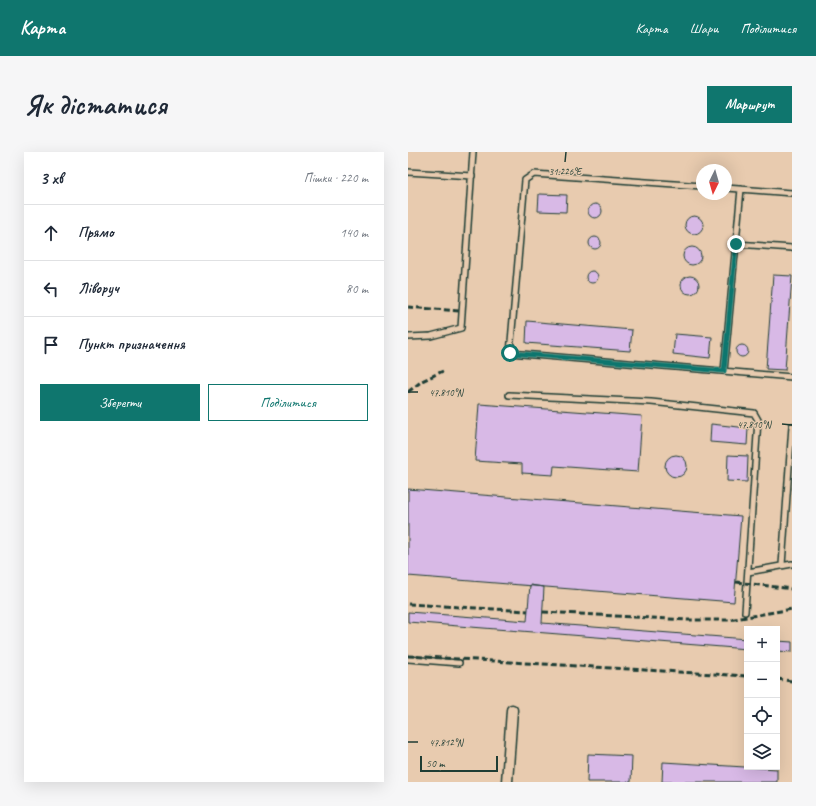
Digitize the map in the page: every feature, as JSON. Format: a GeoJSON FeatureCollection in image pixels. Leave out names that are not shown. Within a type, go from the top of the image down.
{"type":"FeatureCollection","features":[{"type":"Feature","properties":{"kind":"street"},"geometry":{"type":"LineString","coordinates":[[507,782],[512,710]]}},
{"type":"Feature","properties":{"kind":"lane"},"geometry":{"type":"LineString","coordinates":[[408,337],[431,336],[461,328],[474,152]]}},
{"type":"Feature","properties":{"kind":"lane"},"geometry":{"type":"LineString","coordinates":[[408,172],[472,176]]}},
{"type":"Feature","properties":{"kind":"lane"},"geometry":{"type":"LineString","coordinates":[[696,186],[534,174],[524,180],[510,353],[792,377]]}},
{"type":"Feature","properties":{"kind":"lane"},"geometry":{"type":"LineString","coordinates":[[732,188],[792,193]]}},
{"type":"Feature","properties":{"kind":"lane"},"geometry":{"type":"LineString","coordinates":[[724,371],[742,189]]}},
{"type":"Feature","properties":{"kind":"lane"},"geometry":{"type":"LineString","coordinates":[[736,244],[792,248]]}},
{"type":"Feature","properties":{"kind":"lane"},"geometry":{"type":"LineString","coordinates":[[509,395],[651,402],[754,413],[758,420],[745,612]]}},
{"type":"Feature","properties":{"kind":"lane"},"geometry":{"type":"LineString","coordinates":[[782,565],[792,426]]}},
{"type":"Feature","properties":{"kind":"lane"},"geometry":{"type":"LineString","coordinates":[[748,572],[792,564]]}},
{"type":"Feature","properties":{"kind":"lane"},"geometry":{"type":"LineString","coordinates":[[408,659],[459,663]]}},
{"type":"Feature","properties":{"kind":"building"},"geometry":{"type":"Polygon","coordinates":[[[539,194],[567,195],[566,212],[538,211],[539,194]]]}},
{"type":"Feature","properties":{"kind":"building"},"geometry":{"type":"Polygon","coordinates":[[[595,204],[600,206],[602,211],[600,216],[595,218],[590,216],[588,211],[590,206],[595,204]]]}},
{"type":"Feature","properties":{"kind":"building"},"geometry":{"type":"Polygon","coordinates":[[[690,216],[698,216],[703,221],[701,232],[698,234],[690,234],[685,229],[685,221],[690,216]]]}},
{"type":"Feature","properties":{"kind":"building"},"geometry":{"type":"Polygon","coordinates":[[[597,237],[600,238],[600,248],[593,249],[590,248],[589,241],[590,238],[597,237]]]}},
{"type":"Feature","properties":{"kind":"building"},"geometry":{"type":"Polygon","coordinates":[[[688,247],[696,247],[701,252],[699,263],[696,265],[688,265],[683,260],[683,252],[688,247]]]}},
{"type":"Feature","properties":{"kind":"building"},"geometry":{"type":"Polygon","coordinates":[[[594,271],[597,272],[597,282],[590,283],[587,282],[586,275],[587,272],[594,271]]]}},
{"type":"Feature","properties":{"kind":"building"},"geometry":{"type":"Polygon","coordinates":[[[773,275],[792,276],[785,370],[766,369],[773,275]]]}},
{"type":"Feature","properties":{"kind":"building"},"geometry":{"type":"Polygon","coordinates":[[[686,276],[694,276],[699,281],[697,292],[694,294],[686,294],[681,289],[681,281],[686,276]]]}},
{"type":"Feature","properties":{"kind":"building"},"geometry":{"type":"Polygon","coordinates":[[[527,321],[632,330],[630,351],[526,343],[527,321]]]}},
{"type":"Feature","properties":{"kind":"building"},"geometry":{"type":"Polygon","coordinates":[[[675,334],[712,337],[710,358],[673,354],[675,334]]]}},
{"type":"Feature","properties":{"kind":"building"},"geometry":{"type":"Polygon","coordinates":[[[740,345],[744,345],[748,351],[744,357],[740,357],[736,353],[736,349],[740,345]]]}},
{"type":"Feature","properties":{"kind":"building"},"geometry":{"type":"Polygon","coordinates":[[[479,404],[642,416],[638,472],[554,466],[553,475],[522,473],[522,464],[475,461],[479,404]]]}},
{"type":"Feature","properties":{"kind":"building"},"geometry":{"type":"Polygon","coordinates":[[[711,424],[748,428],[747,445],[710,442],[711,424]]]}},
{"type":"Feature","properties":{"kind":"building"},"geometry":{"type":"Polygon","coordinates":[[[676,455],[684,458],[687,466],[684,474],[676,477],[668,474],[665,466],[668,458],[676,455]]]}},
{"type":"Feature","properties":{"kind":"building"},"geometry":{"type":"Polygon","coordinates":[[[728,455],[748,456],[747,482],[727,481],[728,455]]]}},
{"type":"Feature","properties":{"kind":"building"},"geometry":{"type":"Polygon","coordinates":[[[408,489],[741,516],[734,602],[408,576],[408,489]]]}},
{"type":"Feature","properties":{"kind":"building"},"geometry":{"type":"Polygon","coordinates":[[[530,585],[544,587],[542,623],[744,639],[744,649],[408,622],[408,612],[527,621],[530,585]]]}},
{"type":"Feature","properties":{"kind":"building"},"geometry":{"type":"Polygon","coordinates":[[[780,641],[792,642],[792,652],[780,651],[780,641]]]}},
{"type":"Feature","properties":{"kind":"building"},"geometry":{"type":"Polygon","coordinates":[[[588,754],[632,756],[631,782],[587,782],[588,754]]]}},
{"type":"Feature","properties":{"kind":"building"},"geometry":{"type":"Polygon","coordinates":[[[663,762],[744,767],[744,770],[777,770],[777,782],[662,782],[663,762]]]}},
{"type":"Feature","properties":{"kind":"railway"},"geometry":{"type":"LineString","coordinates":[[408,307],[459,311]]}},
{"type":"Feature","properties":{"kind":"railway"},"geometry":{"type":"LineString","coordinates":[[408,392],[422,381],[443,371]]}},
{"type":"Feature","properties":{"kind":"railway"},"geometry":{"type":"LineString","coordinates":[[736,582],[792,589]]}},
{"type":"Feature","properties":{"kind":"railway"},"geometry":{"type":"LineString","coordinates":[[408,604],[528,611]]}},
{"type":"Feature","properties":{"kind":"railway"},"geometry":{"type":"LineString","coordinates":[[543,612],[689,620],[729,620],[792,609]]}},
{"type":"Feature","properties":{"kind":"railway"},"geometry":{"type":"LineString","coordinates":[[408,656],[744,676]]}},
{"type":"Feature","properties":{"kind":"railway"},"geometry":{"type":"LineString","coordinates":[[780,679],[792,681]]}},
{"type":"Feature","properties":{"kind":"route"},"geometry":{"type":"LineString","coordinates":[[510,353],[724,371],[736,244]]}}]}
